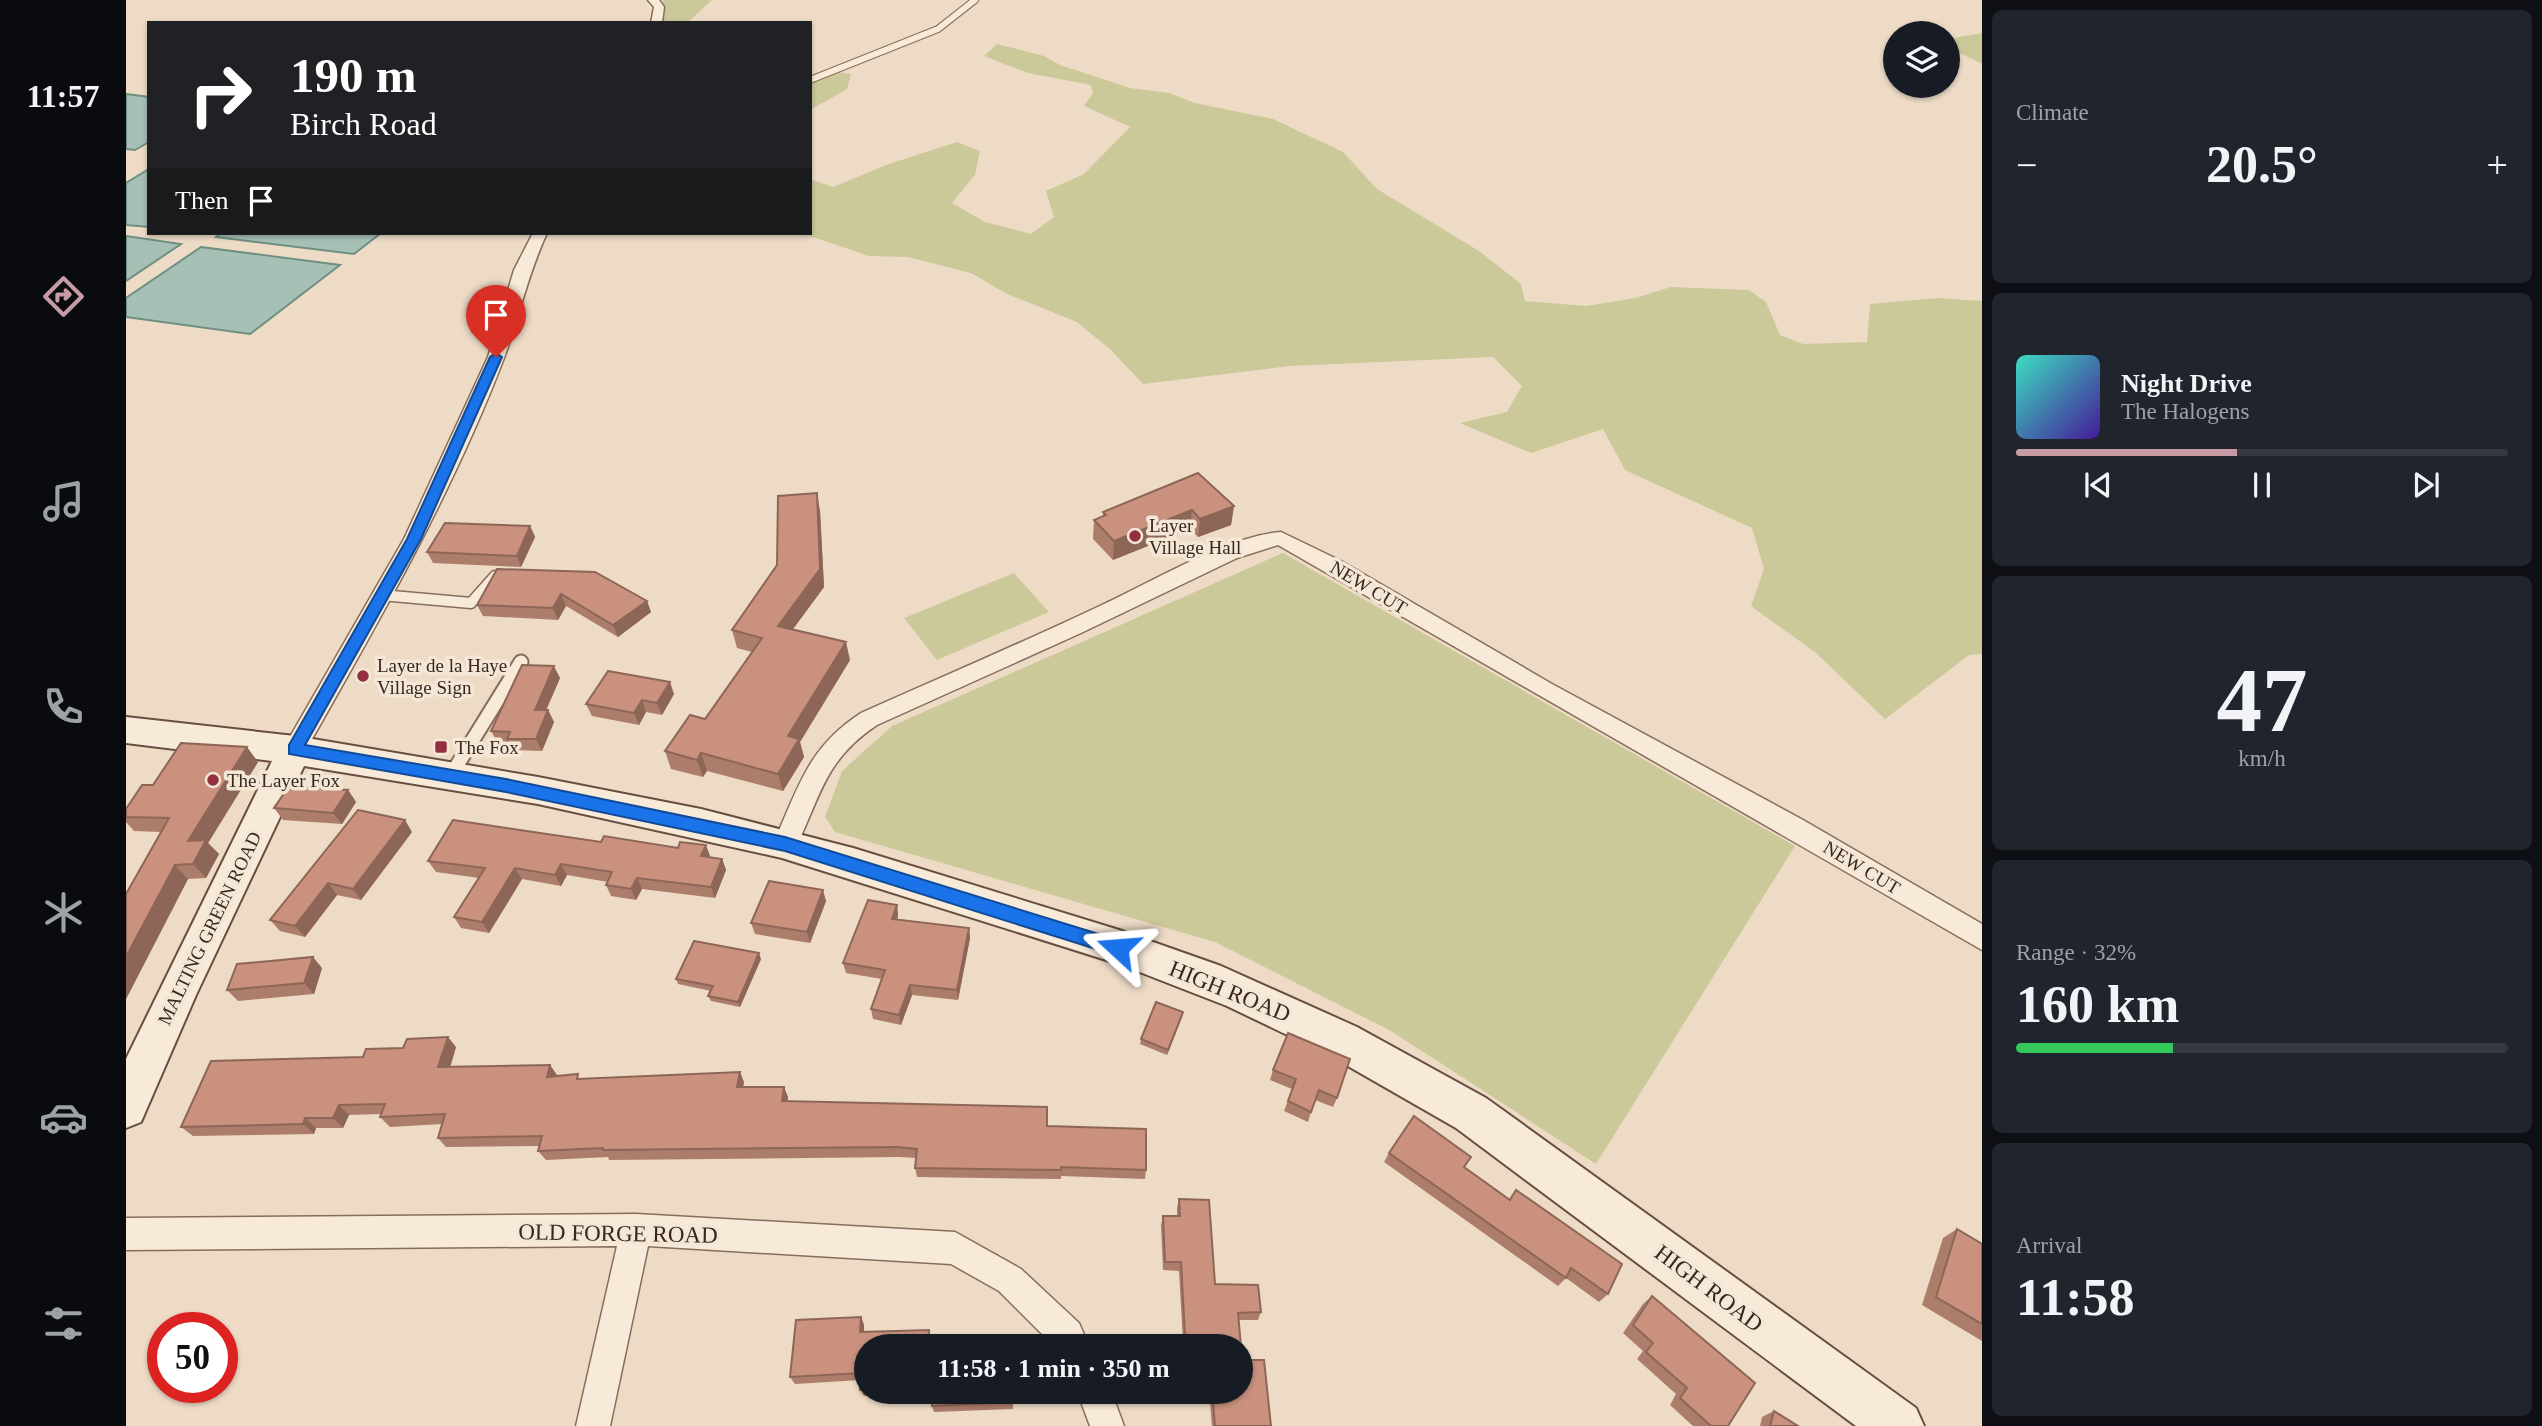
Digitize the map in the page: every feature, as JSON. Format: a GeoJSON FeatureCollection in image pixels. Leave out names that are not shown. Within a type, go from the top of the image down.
{"type":"FeatureCollection","features":[{"type":"Feature","properties":{"kind":"main road","name":"HIGH ROAD"},"geometry":{"type":"LineString","coordinates":[[126,730],[295,749],[452,775],[785,844],[1097,940],[1205,978],[1331,1033],[1398,1068],[1471,1114],[1898,1426]]}},
{"type":"Feature","properties":{"kind":"main road","name":"MALTING GREEN ROAD"},"geometry":{"type":"LineString","coordinates":[[126,1107],[177,990],[295,749]]}},
{"type":"Feature","properties":{"kind":"street"},"geometry":{"type":"LineString","coordinates":[[653,0],[659,7],[656,21]]}},
{"type":"Feature","properties":{"kind":"street"},"geometry":{"type":"LineString","coordinates":[[295,749],[414,539],[496,357],[522,271],[539,235]]}},
{"type":"Feature","properties":{"kind":"street","name":"NEW CUT"},"geometry":{"type":"LineString","coordinates":[[785,844],[822,762],[842,736],[869,719],[1073,628],[1230,553],[1269,539],[1281,538],[1334,566],[1544,690],[1794,827],[1982,937]]}},
{"type":"Feature","properties":{"kind":"street"},"geometry":{"type":"LineString","coordinates":[[593,1426],[636,1230]]}},
{"type":"Feature","properties":{"kind":"street","name":"OLD FORGE ROAD"},"geometry":{"type":"LineString","coordinates":[[126,1234],[636,1230],[955,1248],[1010,1280],[1066,1334]]}},
{"type":"Feature","properties":{"kind":"street"},"geometry":{"type":"LineString","coordinates":[[1099,1404],[1107,1426]]}},
{"type":"Feature","properties":{"kind":"lane"},"geometry":{"type":"LineString","coordinates":[[812,79],[929,33],[947,23],[975,0]]}},
{"type":"Feature","properties":{"kind":"lane"},"geometry":{"type":"LineString","coordinates":[[381,594],[471,603],[495,576]]}},
{"type":"Feature","properties":{"kind":"lane"},"geometry":{"type":"LineString","coordinates":[[452,775],[521,662]]}},
{"type":"Feature","properties":{"kind":"shaded area"},"geometry":{"type":"Polygon","coordinates":[[[663,0],[712,0],[689,21],[661,21],[663,0]]]}},
{"type":"Feature","properties":{"kind":"shaded area"},"geometry":{"type":"Polygon","coordinates":[[[1982,33],[1982,64],[1960,53],[1960,37],[1982,33]]]}},
{"type":"Feature","properties":{"kind":"shaded area"},"geometry":{"type":"Polygon","coordinates":[[[997,44],[1044,56],[1060,65],[1130,88],[1169,93],[1195,103],[1273,119],[1343,152],[1377,189],[1479,251],[1521,284],[1525,301],[1586,306],[1635,298],[1671,287],[1749,290],[1766,302],[1780,335],[1803,344],[1867,342],[1870,304],[1938,298],[1982,301],[1982,654],[1969,655],[1885,719],[1816,653],[1751,606],[1764,569],[1752,528],[1625,470],[1603,429],[1531,453],[1460,423],[1507,412],[1522,386],[1493,357],[1290,366],[1143,384],[1111,350],[1077,322],[1005,293],[971,273],[908,257],[869,256],[807,235],[812,235],[812,180],[833,187],[886,165],[957,142],[980,151],[975,175],[952,203],[985,222],[1031,234],[1054,217],[1046,191],[1084,174],[1130,127],[1084,106],[1093,93],[1091,85],[1028,73],[984,56],[997,44]]]}},
{"type":"Feature","properties":{"kind":"shaded area"},"geometry":{"type":"Polygon","coordinates":[[[824,70],[851,74],[847,89],[812,109],[812,75],[824,70]]]}},
{"type":"Feature","properties":{"kind":"shaded area"},"geometry":{"type":"Polygon","coordinates":[[[126,94],[147,97],[147,143],[135,150],[126,149],[126,94]]]}},
{"type":"Feature","properties":{"kind":"shaded area"},"geometry":{"type":"Polygon","coordinates":[[[147,170],[147,227],[126,225],[126,183],[147,170]]]}},
{"type":"Feature","properties":{"kind":"shaded area"},"geometry":{"type":"Polygon","coordinates":[[[218,235],[378,235],[354,254],[216,237],[218,235]]]}},
{"type":"Feature","properties":{"kind":"shaded area"},"geometry":{"type":"Polygon","coordinates":[[[126,236],[181,244],[126,281],[126,236]]]}},
{"type":"Feature","properties":{"kind":"shaded area"},"geometry":{"type":"Polygon","coordinates":[[[201,247],[340,265],[250,334],[126,317],[126,298],[201,247]]]}},
{"type":"Feature","properties":{"kind":"shaded area"},"geometry":{"type":"Polygon","coordinates":[[[1283,553],[1795,846],[1596,1164],[1391,1031],[1215,942],[835,832],[825,817],[842,771],[892,726],[1283,553]]]}},
{"type":"Feature","properties":{"kind":"shaded area"},"geometry":{"type":"Polygon","coordinates":[[[1014,573],[1049,612],[937,660],[904,618],[1014,573]]]}},
{"type":"Feature","properties":{"kind":"building"},"geometry":{"type":"Polygon","coordinates":[[[1198,473],[1234,506],[1200,519],[1192,510],[1114,541],[1094,520],[1106,515],[1103,512],[1198,473]]]}},
{"type":"Feature","properties":{"kind":"building"},"geometry":{"type":"Polygon","coordinates":[[[817,493],[820,569],[778,626],[846,642],[788,736],[799,739],[778,774],[701,753],[697,760],[665,751],[690,715],[705,719],[762,638],[732,630],[777,565],[778,496],[817,493]]]}},
{"type":"Feature","properties":{"kind":"building"},"geometry":{"type":"Polygon","coordinates":[[[445,523],[530,526],[517,556],[427,552],[445,523]]]}},
{"type":"Feature","properties":{"kind":"building"},"geometry":{"type":"Polygon","coordinates":[[[497,569],[595,572],[647,601],[613,625],[561,594],[553,608],[477,605],[497,569]]]}},
{"type":"Feature","properties":{"kind":"building"},"geometry":{"type":"Polygon","coordinates":[[[522,665],[554,666],[535,710],[548,710],[536,739],[507,739],[510,732],[491,731],[522,665]]]}},
{"type":"Feature","properties":{"kind":"building"},"geometry":{"type":"Polygon","coordinates":[[[608,671],[670,682],[657,703],[642,700],[634,713],[586,704],[608,671]]]}},
{"type":"Feature","properties":{"kind":"building"},"geometry":{"type":"Polygon","coordinates":[[[181,743],[247,747],[188,841],[206,840],[193,864],[175,865],[126,957],[126,894],[169,818],[126,817],[126,809],[142,785],[153,785],[181,743]]]}},
{"type":"Feature","properties":{"kind":"building"},"geometry":{"type":"Polygon","coordinates":[[[289,786],[348,790],[333,813],[274,808],[289,786]]]}},
{"type":"Feature","properties":{"kind":"building"},"geometry":{"type":"Polygon","coordinates":[[[358,810],[405,820],[353,889],[328,883],[295,926],[270,920],[358,810]]]}},
{"type":"Feature","properties":{"kind":"building"},"geometry":{"type":"Polygon","coordinates":[[[453,820],[601,842],[604,836],[678,848],[680,842],[706,845],[701,856],[722,859],[711,887],[637,878],[631,889],[606,885],[612,872],[561,864],[555,875],[515,868],[482,922],[454,917],[485,868],[428,861],[453,820]]]}},
{"type":"Feature","properties":{"kind":"building"},"geometry":{"type":"Polygon","coordinates":[[[769,881],[823,890],[807,932],[751,923],[769,881]]]}},
{"type":"Feature","properties":{"kind":"building"},"geometry":{"type":"Polygon","coordinates":[[[868,900],[897,905],[892,919],[969,928],[957,990],[910,985],[899,1015],[871,1009],[885,970],[843,963],[868,900]]]}},
{"type":"Feature","properties":{"kind":"building"},"geometry":{"type":"Polygon","coordinates":[[[694,941],[759,953],[738,1002],[708,996],[713,986],[676,979],[694,941]]]}},
{"type":"Feature","properties":{"kind":"building"},"geometry":{"type":"Polygon","coordinates":[[[313,957],[304,983],[227,990],[237,964],[313,957]]]}},
{"type":"Feature","properties":{"kind":"building"},"geometry":{"type":"Polygon","coordinates":[[[1156,1002],[1183,1012],[1168,1050],[1141,1039],[1156,1002]]]}},
{"type":"Feature","properties":{"kind":"building"},"geometry":{"type":"Polygon","coordinates":[[[1288,1033],[1350,1059],[1337,1098],[1319,1090],[1311,1112],[1288,1101],[1296,1079],[1273,1070],[1288,1033]]]}},
{"type":"Feature","properties":{"kind":"building"},"geometry":{"type":"Polygon","coordinates":[[[448,1037],[438,1067],[550,1065],[547,1077],[578,1074],[577,1079],[740,1072],[737,1087],[784,1087],[782,1101],[1047,1107],[1047,1126],[1146,1129],[1146,1170],[1061,1167],[1061,1170],[915,1168],[917,1149],[896,1147],[603,1148],[538,1151],[542,1136],[438,1138],[445,1114],[380,1117],[385,1104],[339,1105],[333,1118],[305,1118],[303,1124],[181,1127],[211,1061],[363,1057],[366,1049],[403,1048],[407,1039],[448,1037]]]}},
{"type":"Feature","properties":{"kind":"building"},"geometry":{"type":"Polygon","coordinates":[[[1414,1116],[1471,1157],[1464,1167],[1510,1200],[1516,1190],[1622,1264],[1608,1294],[1571,1268],[1566,1278],[1389,1153],[1414,1116]]]}},
{"type":"Feature","properties":{"kind":"building"},"geometry":{"type":"Polygon","coordinates":[[[1179,1199],[1209,1200],[1215,1284],[1258,1285],[1261,1312],[1238,1313],[1240,1334],[1185,1334],[1181,1262],[1165,1262],[1163,1216],[1180,1216],[1179,1199]]]}},
{"type":"Feature","properties":{"kind":"building"},"geometry":{"type":"Polygon","coordinates":[[[1957,1229],[1982,1244],[1982,1324],[1936,1297],[1957,1229]]]}},
{"type":"Feature","properties":{"kind":"building"},"geometry":{"type":"Polygon","coordinates":[[[1652,1296],[1755,1383],[1728,1426],[1711,1426],[1680,1398],[1687,1388],[1646,1352],[1653,1343],[1633,1325],[1652,1296]]]}},
{"type":"Feature","properties":{"kind":"building"},"geometry":{"type":"Polygon","coordinates":[[[861,1317],[860,1332],[929,1330],[929,1334],[854,1334],[854,1373],[790,1377],[796,1320],[861,1317]]]}},
{"type":"Feature","properties":{"kind":"building"},"geometry":{"type":"Polygon","coordinates":[[[1253,1360],[1264,1360],[1271,1426],[1215,1426],[1213,1404],[1253,1404],[1253,1360]]]}},
{"type":"Feature","properties":{"kind":"building"},"geometry":{"type":"Polygon","coordinates":[[[932,1404],[972,1404],[932,1406],[932,1404]]]}},
{"type":"Feature","properties":{"kind":"building"},"geometry":{"type":"Polygon","coordinates":[[[1774,1411],[1798,1426],[1770,1426],[1774,1411]]]}},
{"type":"Feature","properties":{"kind":"place","name":"Layer Village Hall"},"geometry":{"type":"Point","coordinates":[1135,536]}},
{"type":"Feature","properties":{"kind":"place","name":"Layer de la Haye Village Sign"},"geometry":{"type":"Point","coordinates":[363,676]}},
{"type":"Feature","properties":{"kind":"place","name":"The Fox"},"geometry":{"type":"Point","coordinates":[441,747]}},
{"type":"Feature","properties":{"kind":"place","name":"The Layer Fox"},"geometry":{"type":"Point","coordinates":[213,780]}},
{"type":"Feature","properties":{"kind":"route"},"geometry":{"type":"LineString","coordinates":[[496,357],[414,539],[295,749],[452,775],[644,812],[785,844],[1118,948]]}}]}
